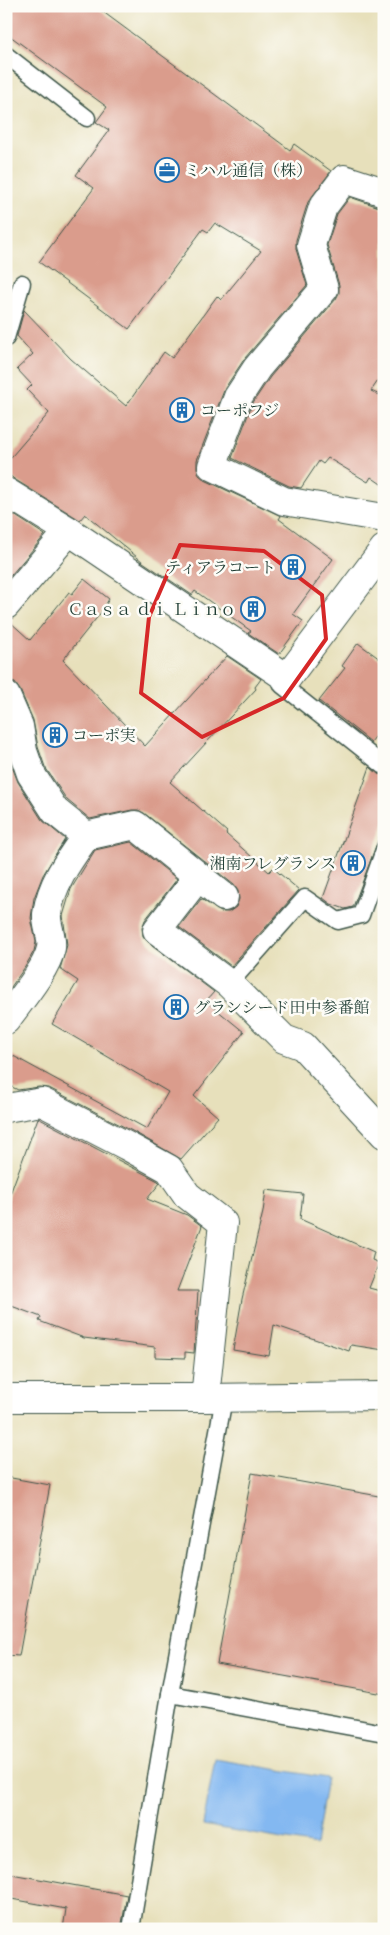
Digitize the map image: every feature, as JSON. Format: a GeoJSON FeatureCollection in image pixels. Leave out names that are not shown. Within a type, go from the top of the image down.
{"type":"FeatureCollection","features":[{"type":"Feature","properties":{"kind":"street"},"geometry":{"type":"LineString","coordinates":[[384,192],[344,179],[323,208],[311,245],[324,289],[257,368],[238,397],[212,466],[284,501],[384,518]]}},
{"type":"Feature","properties":{"kind":"street"},"geometry":{"type":"LineString","coordinates":[[6,492],[69,531],[287,678],[384,549]]}},
{"type":"Feature","properties":{"kind":"street"},"geometry":{"type":"LineString","coordinates":[[6,605],[69,531]]}},
{"type":"Feature","properties":{"kind":"street"},"geometry":{"type":"LineString","coordinates":[[6,696],[19,726],[23,751],[31,774],[56,811],[86,836]]}},
{"type":"Feature","properties":{"kind":"street"},"geometry":{"type":"LineString","coordinates":[[6,1020],[46,964],[51,949],[52,937],[47,916],[51,897],[62,871],[86,836],[135,825],[224,897]]}},
{"type":"Feature","properties":{"kind":"street"},"geometry":{"type":"LineString","coordinates":[[198,877],[157,930],[229,984],[284,1039],[303,1046],[384,1134]]}},
{"type":"Feature","properties":{"kind":"street"},"geometry":{"type":"LineString","coordinates":[[6,1108],[42,1102],[127,1146],[170,1169],[188,1195],[223,1223],[214,1398]]}},
{"type":"Feature","properties":{"kind":"street"},"geometry":{"type":"LineString","coordinates":[[6,1398],[384,1396]]}},
{"type":"Feature","properties":{"kind":"lane"},"geometry":{"type":"LineString","coordinates":[[6,55],[87,118]]}},
{"type":"Feature","properties":{"kind":"lane"},"geometry":{"type":"LineString","coordinates":[[6,338],[22,284]]}},
{"type":"Feature","properties":{"kind":"lane"},"geometry":{"type":"LineString","coordinates":[[287,678],[282,685],[384,766]]}},
{"type":"Feature","properties":{"kind":"lane"},"geometry":{"type":"LineString","coordinates":[[229,984],[305,898],[338,921],[360,915],[384,850]]}},
{"type":"Feature","properties":{"kind":"lane"},"geometry":{"type":"LineString","coordinates":[[131,1929],[170,1694],[214,1398]]}},
{"type":"Feature","properties":{"kind":"lane"},"geometry":{"type":"LineString","coordinates":[[170,1694],[384,1733]]}},
{"type":"Feature","properties":{"kind":"highlighted area"},"geometry":{"type":"Polygon","coordinates":[[[180,545],[264,551],[322,595],[326,639],[284,698],[202,737],[141,693],[149,617],[180,545]]]}},
{"type":"Feature","properties":{"kind":"water"},"geometry":{"type":"Polygon","coordinates":[[[215,1759],[327,1778],[316,1845],[203,1825],[215,1759]]]}},
{"type":"Feature","properties":{"kind":"building"},"geometry":{"type":"Polygon","coordinates":[[[6,6],[95,6],[290,150],[294,144],[331,171],[308,202],[296,240],[296,249],[307,285],[245,358],[225,388],[197,460],[199,475],[205,480],[281,516],[279,519],[333,559],[293,614],[303,621],[279,654],[248,633],[251,631],[195,591],[192,595],[143,562],[85,514],[80,520],[14,479],[6,472],[6,463],[49,413],[27,390],[32,385],[17,369],[33,354],[17,336],[24,310],[71,359],[126,406],[164,352],[172,358],[217,296],[221,300],[261,251],[215,223],[208,232],[203,229],[129,329],[39,262],[94,188],[76,175],[109,130],[96,122],[107,107],[6,33],[6,6]]]}},
{"type":"Feature","properties":{"kind":"building"},"geometry":{"type":"Polygon","coordinates":[[[350,197],[384,210],[384,372],[371,391],[384,397],[384,486],[371,477],[368,482],[328,458],[323,464],[319,461],[301,488],[289,486],[232,458],[252,404],[270,377],[339,293],[339,285],[327,245],[337,214],[350,197]]]}},
{"type":"Feature","properties":{"kind":"building"},"geometry":{"type":"Polygon","coordinates":[[[8,511],[45,535],[6,581],[6,513],[8,511]]]}},
{"type":"Feature","properties":{"kind":"building"},"geometry":{"type":"Polygon","coordinates":[[[84,579],[109,599],[107,605],[63,660],[145,746],[227,656],[261,679],[255,687],[256,689],[170,782],[269,872],[273,868],[299,890],[231,966],[179,927],[201,899],[221,912],[229,912],[236,907],[239,899],[238,891],[234,885],[144,813],[132,810],[90,819],[67,800],[45,767],[38,747],[33,720],[20,690],[15,683],[6,681],[6,620],[30,640],[69,592],[72,594],[84,579]]]}},
{"type":"Feature","properties":{"kind":"building"},"geometry":{"type":"Polygon","coordinates":[[[358,643],[384,662],[384,726],[371,742],[319,701],[345,668],[342,666],[358,643]]]}},
{"type":"Feature","properties":{"kind":"building"},"geometry":{"type":"Polygon","coordinates":[[[6,745],[18,782],[42,820],[65,839],[43,875],[34,898],[31,918],[36,942],[34,951],[6,994],[6,745]]]}},
{"type":"Feature","properties":{"kind":"building","name":"湘南フレグランス"},"geometry":{"type":"Polygon","coordinates":[[[370,767],[378,774],[384,776],[384,825],[353,907],[345,909],[331,904],[323,898],[370,767]]]}},
{"type":"Feature","properties":{"kind":"building"},"geometry":{"type":"Polygon","coordinates":[[[131,842],[177,879],[145,920],[142,928],[143,936],[148,942],[214,992],[206,1001],[244,1032],[194,1096],[218,1117],[181,1159],[134,1132],[49,1088],[39,1087],[18,1090],[6,1084],[6,1052],[147,1129],[168,1092],[52,1024],[78,981],[60,969],[67,945],[63,916],[71,889],[95,850],[131,842]]]}},
{"type":"Feature","properties":{"kind":"building"},"geometry":{"type":"Polygon","coordinates":[[[38,1118],[158,1181],[160,1183],[147,1199],[187,1215],[202,1226],[177,1291],[198,1291],[194,1353],[185,1352],[185,1358],[155,1357],[155,1347],[84,1338],[39,1321],[41,1317],[6,1304],[6,1205],[38,1118]]]}},
{"type":"Feature","properties":{"kind":"building"},"geometry":{"type":"Polygon","coordinates":[[[266,1190],[303,1194],[300,1219],[374,1252],[372,1260],[379,1263],[369,1288],[384,1292],[384,1350],[351,1345],[349,1351],[274,1325],[269,1356],[233,1350],[242,1299],[263,1212],[266,1190]]]}},
{"type":"Feature","properties":{"kind":"building"},"geometry":{"type":"Polygon","coordinates":[[[252,1473],[384,1497],[384,1694],[217,1664],[252,1473]]]}},
{"type":"Feature","properties":{"kind":"building"},"geometry":{"type":"Polygon","coordinates":[[[6,1477],[50,1485],[19,1656],[6,1655],[6,1477]]]}},
{"type":"Feature","properties":{"kind":"building"},"geometry":{"type":"Polygon","coordinates":[[[6,1873],[127,1895],[121,1929],[63,1929],[66,1909],[6,1898],[6,1873]]]}},
{"type":"Feature","properties":{"kind":"place","name":"ミハル通信（株）"},"geometry":{"type":"Point","coordinates":[167,170]}},
{"type":"Feature","properties":{"kind":"place","name":"コーポフジ"},"geometry":{"type":"Point","coordinates":[182,410]}},
{"type":"Feature","properties":{"kind":"place","name":"ティアラコート"},"geometry":{"type":"Point","coordinates":[293,567]}},
{"type":"Feature","properties":{"kind":"place","name":"Ｃａｓａ ｄｉ Ｌｉｎｏ"},"geometry":{"type":"Point","coordinates":[253,609]}},
{"type":"Feature","properties":{"kind":"place","name":"コーポ実"},"geometry":{"type":"Point","coordinates":[55,735]}},
{"type":"Feature","properties":{"kind":"place","name":"湘南フレグランス"},"geometry":{"type":"Point","coordinates":[353,863]}},
{"type":"Feature","properties":{"kind":"place","name":"グランシード田中参番館"},"geometry":{"type":"Point","coordinates":[176,1007]}}]}
